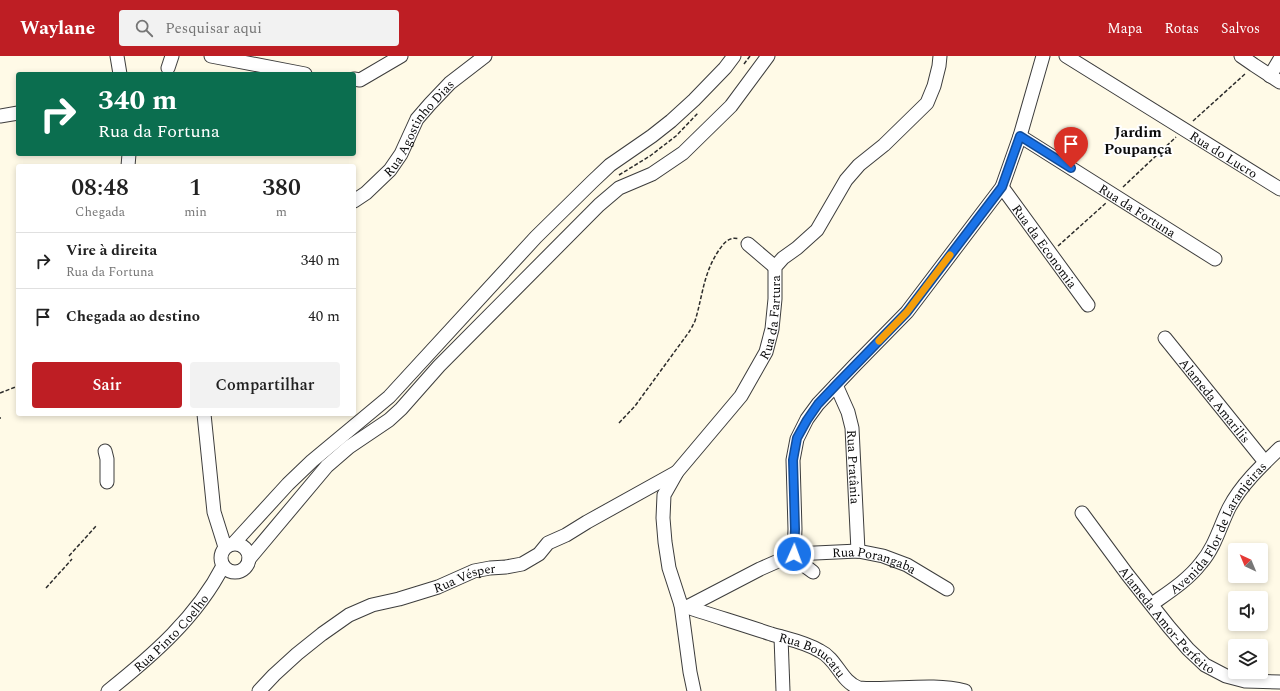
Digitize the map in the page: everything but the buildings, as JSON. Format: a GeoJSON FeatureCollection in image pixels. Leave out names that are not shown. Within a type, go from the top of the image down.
{"type":"FeatureCollection","features":[{"type":"Feature","properties":{"kind":"street"},"geometry":{"type":"LineString","coordinates":[[117,56],[120,72]]}},
{"type":"Feature","properties":{"kind":"street"},"geometry":{"type":"LineString","coordinates":[[210,56],[281,72]]}},
{"type":"Feature","properties":{"kind":"street"},"geometry":{"type":"LineString","coordinates":[[357,80],[400,56]]}},
{"type":"Feature","properties":{"kind":"street","name":"Rua Agostinho Dias"},"geometry":{"type":"LineString","coordinates":[[356,200],[366,193],[390,170],[401,154],[417,119],[430,104],[450,83],[485,56]]}},
{"type":"Feature","properties":{"kind":"street"},"geometry":{"type":"LineString","coordinates":[[734,56],[725,68],[694,100],[671,121],[610,165],[536,237],[389,397],[312,461],[288,484],[220,556],[223,566],[226,569],[231,572],[240,571],[245,568],[249,559],[327,466],[349,447],[389,420],[402,409],[439,366],[599,205],[620,188],[652,174],[683,153],[731,106],[768,56]]}},
{"type":"Feature","properties":{"kind":"street","name":"Rua da Fartura"},"geometry":{"type":"LineString","coordinates":[[694,691],[690,672],[684,606],[669,568],[665,542],[663,518],[664,495],[677,472],[741,396],[766,352],[772,330],[775,299],[775,267],[783,258],[797,248],[816,230],[846,180],[859,165],[884,146],[927,103],[934,86],[940,56]]}},
{"type":"Feature","properties":{"kind":"street"},"geometry":{"type":"LineString","coordinates":[[794,554],[795,529],[793,460],[797,438],[818,404],[907,312],[1002,187],[1020,136],[1042,56]]}},
{"type":"Feature","properties":{"kind":"street","name":"Rua do Lucro"},"geometry":{"type":"LineString","coordinates":[[1066,56],[1280,189]]}},
{"type":"Feature","properties":{"kind":"street"},"geometry":{"type":"LineString","coordinates":[[1241,56],[1275,79],[1280,59]]}},
{"type":"Feature","properties":{"kind":"street"},"geometry":{"type":"LineString","coordinates":[[0,116],[16,113]]}},
{"type":"Feature","properties":{"kind":"street","name":"Rua da Fortuna"},"geometry":{"type":"LineString","coordinates":[[1020,136],[1215,259]]}},
{"type":"Feature","properties":{"kind":"street","name":"Rua da Economia"},"geometry":{"type":"LineString","coordinates":[[1002,187],[1088,305]]}},
{"type":"Feature","properties":{"kind":"street"},"geometry":{"type":"LineString","coordinates":[[748,244],[775,267]]}},
{"type":"Feature","properties":{"kind":"street","name":"Alameda Amarilis"},"geometry":{"type":"LineString","coordinates":[[1165,338],[1265,462]]}},
{"type":"Feature","properties":{"kind":"street","name":"Rua Pratânia"},"geometry":{"type":"LineString","coordinates":[[836,385],[848,412],[852,428],[858,551]]}},
{"type":"Feature","properties":{"kind":"street"},"geometry":{"type":"LineString","coordinates":[[204,416],[214,512],[229,545]]}},
{"type":"Feature","properties":{"kind":"street","name":"Avenida Flor de Laranjeiras"},"geometry":{"type":"LineString","coordinates":[[1152,604],[1181,583],[1202,563],[1237,496],[1265,462],[1280,448]]}},
{"type":"Feature","properties":{"kind":"street"},"geometry":{"type":"LineString","coordinates":[[105,450],[107,458],[107,482]]}},
{"type":"Feature","properties":{"kind":"street","name":"Rua Vésper"},"geometry":{"type":"LineString","coordinates":[[259,691],[297,654],[349,615],[372,605],[399,599],[438,587],[474,571],[522,564],[539,554],[548,543],[566,535],[677,472]]}},
{"type":"Feature","properties":{"kind":"street","name":"Alameda Amor-Perfeito"},"geometry":{"type":"LineString","coordinates":[[1082,513],[1127,574],[1188,649],[1206,664],[1226,676],[1245,681],[1280,682]]}},
{"type":"Feature","properties":{"kind":"street"},"geometry":{"type":"LineString","coordinates":[[229,545],[243,546],[249,554],[249,559]]}},
{"type":"Feature","properties":{"kind":"street","name":"Rua Porangaba"},"geometry":{"type":"LineString","coordinates":[[684,606],[774,562],[794,554],[858,551],[883,556],[907,565],[947,589]]}},
{"type":"Feature","properties":{"kind":"street"},"geometry":{"type":"LineString","coordinates":[[774,562],[788,560],[800,563],[812,572]]}},
{"type":"Feature","properties":{"kind":"street","name":"Rua Pinto Coelho"},"geometry":{"type":"LineString","coordinates":[[108,691],[154,653],[189,616],[216,579],[223,566]]}},
{"type":"Feature","properties":{"kind":"street","name":"Rua Botucatu"},"geometry":{"type":"LineString","coordinates":[[684,606],[807,644],[823,652],[850,684],[859,688],[887,691],[942,688],[965,691]]}},
{"type":"Feature","properties":{"kind":"street"},"geometry":{"type":"LineString","coordinates":[[781,637],[783,691]]}},
{"type":"Feature","properties":{"kind":"path"},"geometry":{"type":"LineString","coordinates":[[1050,254],[1254,65]]}},
{"type":"Feature","properties":{"kind":"path"},"geometry":{"type":"LineString","coordinates":[[619,423],[635,406],[690,332],[695,321],[701,291],[708,270],[720,248],[730,238],[735,238],[748,244]]}},
{"type":"Feature","properties":{"kind":"path"},"geometry":{"type":"LineString","coordinates":[[0,393],[16,387]]}},
{"type":"Feature","properties":{"kind":"path"},"geometry":{"type":"LineString","coordinates":[[68,556],[97,525]]}},
{"type":"Feature","properties":{"kind":"path"},"geometry":{"type":"LineString","coordinates":[[46,588],[72,559]]}},
{"type":"Feature","properties":{"kind":"slow traffic"},"geometry":{"type":"LineString","coordinates":[[879,341],[907,312],[950,255]]}},
{"type":"Feature","properties":{"kind":"district","name":"Jardim Poupança"},"geometry":{"type":"Point","coordinates":[1138,140]}},
{"type":"Feature","properties":{"kind":"route"},"geometry":{"type":"LineString","coordinates":[[794,554],[795,529],[793,460],[797,438],[818,404],[907,312],[928,286],[1002,187],[1020,136],[1071,168]]}}]}
